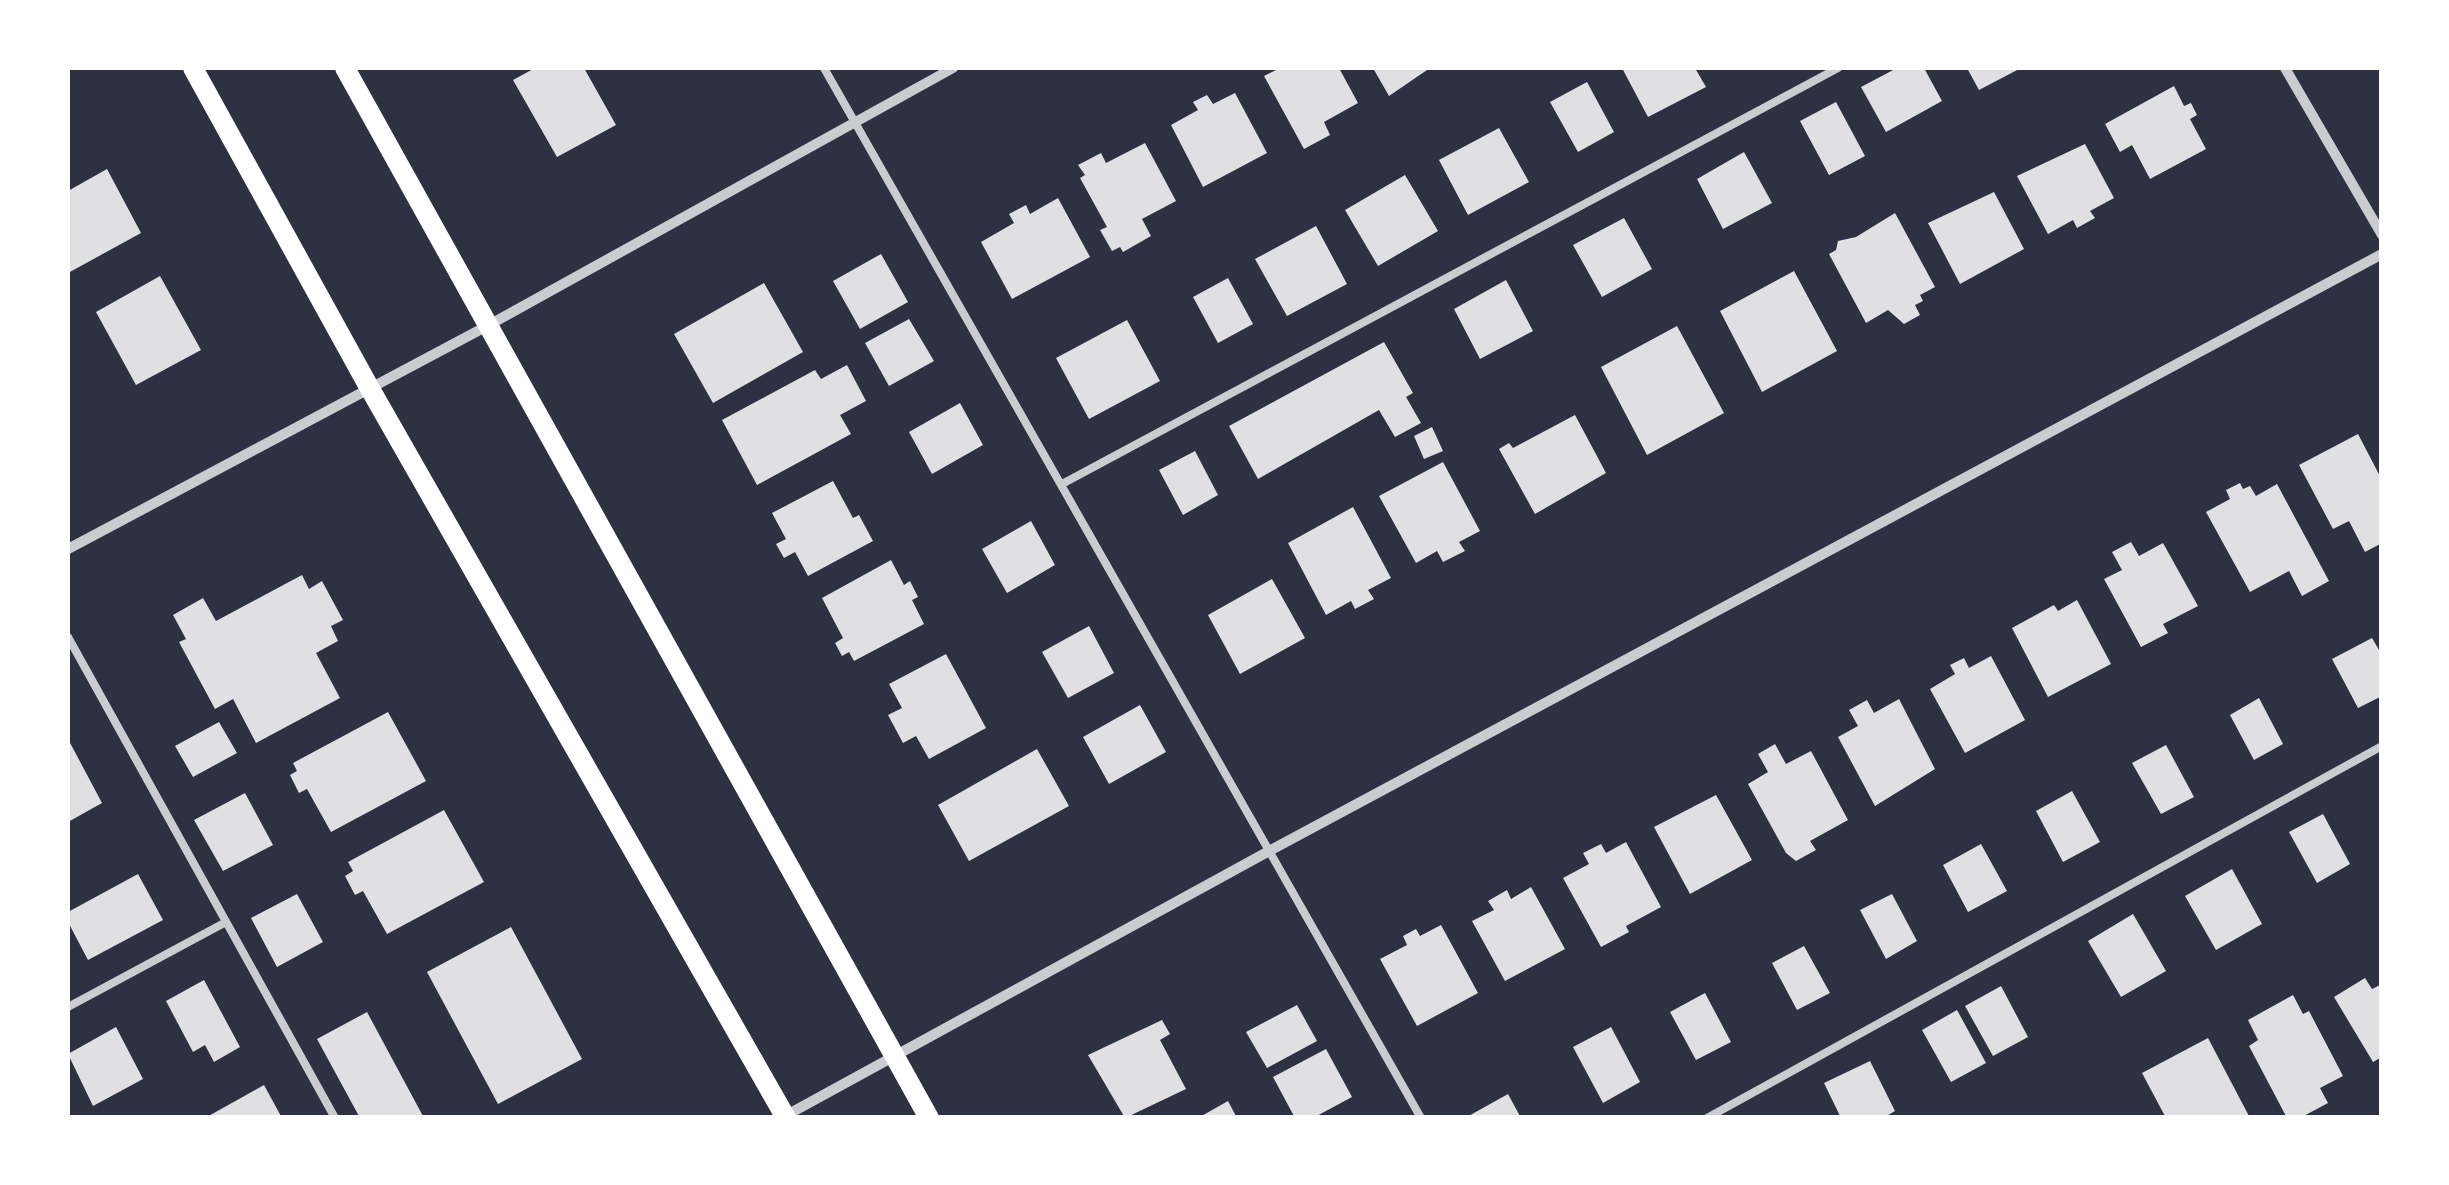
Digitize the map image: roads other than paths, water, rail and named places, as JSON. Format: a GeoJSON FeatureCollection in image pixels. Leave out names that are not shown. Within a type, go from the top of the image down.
{"type":"FeatureCollection","features":[{"type":"Feature","properties":{"kind":"main road"},"geometry":{"type":"LineString","coordinates":[[193,68],[368,387],[784,1117]]}},
{"type":"Feature","properties":{"kind":"main road"},"geometry":{"type":"LineString","coordinates":[[345,68],[928,1118]]}},
{"type":"Feature","properties":{"kind":"street"},"geometry":{"type":"LineString","coordinates":[[68,549],[489,325],[953,68]]}},
{"type":"Feature","properties":{"kind":"street"},"geometry":{"type":"LineString","coordinates":[[2285,68],[2382,235]]}},
{"type":"Feature","properties":{"kind":"street"},"geometry":{"type":"LineString","coordinates":[[784,1117],[1271,850],[2382,254]]}},
{"type":"Feature","properties":{"kind":"lane"},"geometry":{"type":"LineString","coordinates":[[824,68],[1421,1118]]}},
{"type":"Feature","properties":{"kind":"lane"},"geometry":{"type":"LineString","coordinates":[[1062,484],[1838,68]]}},
{"type":"Feature","properties":{"kind":"lane"},"geometry":{"type":"LineString","coordinates":[[68,636],[335,1118]]}},
{"type":"Feature","properties":{"kind":"lane"},"geometry":{"type":"LineString","coordinates":[[1706,1118],[2382,746]]}},
{"type":"Feature","properties":{"kind":"lane"},"geometry":{"type":"LineString","coordinates":[[68,1007],[226,922]]}}]}
